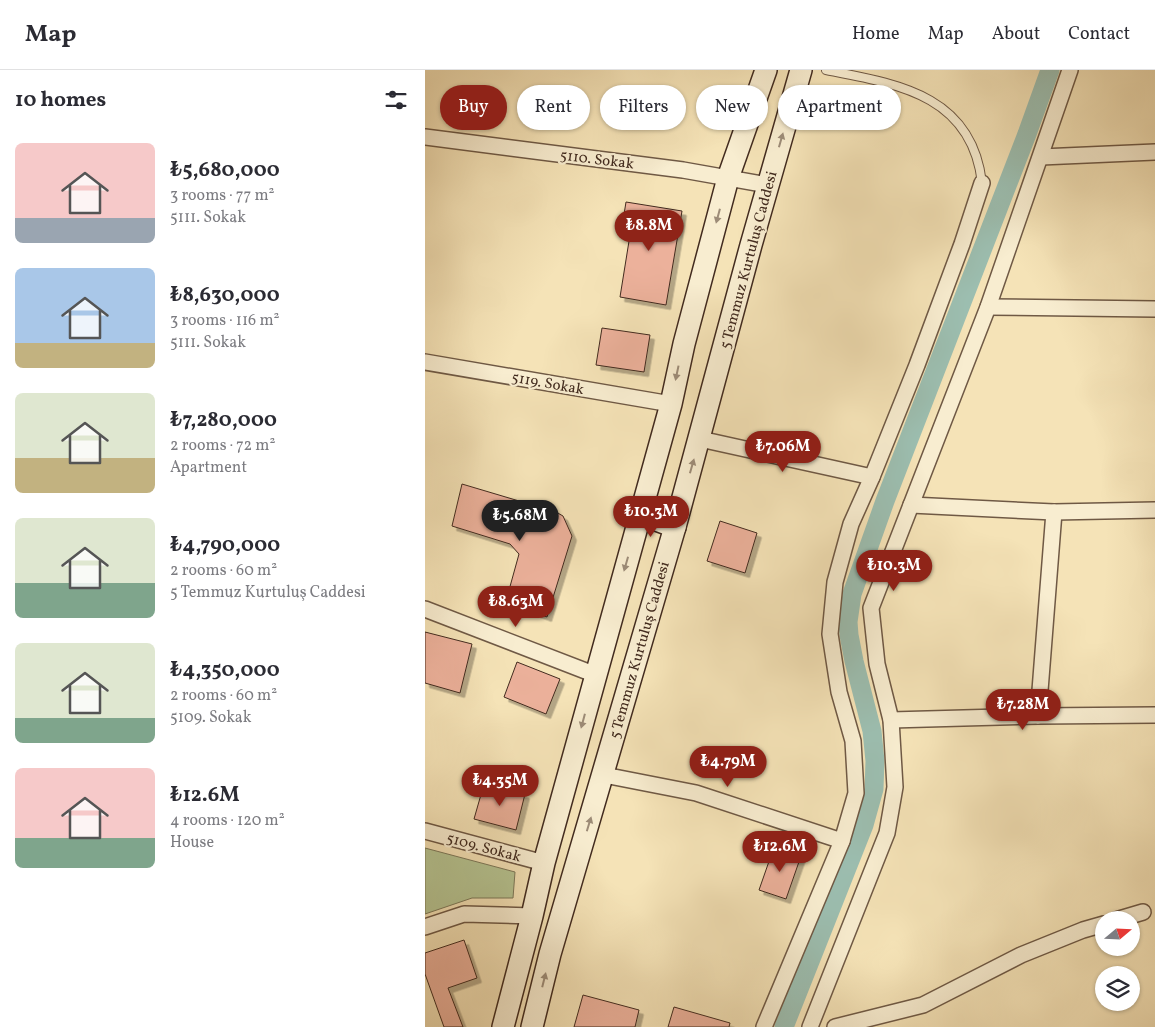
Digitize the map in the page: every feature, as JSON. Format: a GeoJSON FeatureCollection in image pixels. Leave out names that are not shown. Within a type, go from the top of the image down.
{"type":"FeatureCollection","features":[{"type":"Feature","properties":{"kind":"main road"},"geometry":{"type":"LineString","coordinates":[[503,1027],[544,863],[671,404],[684,344],[728,178],[765,70]]}},
{"type":"Feature","properties":{"kind":"main road","name":"5 Temmuz Kurtuluş Caddesi"},"geometry":{"type":"LineString","coordinates":[[532,1027],[551,954],[675,527],[801,70]]}},
{"type":"Feature","properties":{"kind":"main road"},"geometry":{"type":"LineString","coordinates":[[640,514],[675,527]]}},
{"type":"Feature","properties":{"kind":"street"},"geometry":{"type":"LineString","coordinates":[[810,1027],[887,833],[895,787],[891,720],[877,664],[871,608],[988,307],[1070,70]]}},
{"type":"Feature","properties":{"kind":"street","name":"5110. Sokak"},"geometry":{"type":"LineString","coordinates":[[425,137],[683,170],[769,185]]}},
{"type":"Feature","properties":{"kind":"street"},"geometry":{"type":"LineString","coordinates":[[1041,157],[1155,152]]}},
{"type":"Feature","properties":{"kind":"street"},"geometry":{"type":"LineString","coordinates":[[764,1027],[842,841],[856,793],[853,741],[839,692],[830,634],[837,574],[851,524],[921,356],[962,244],[981,183]]}},
{"type":"Feature","properties":{"kind":"street"},"geometry":{"type":"LineString","coordinates":[[988,307],[1155,309]]}},
{"type":"Feature","properties":{"kind":"street","name":"5119. Sokak"},"geometry":{"type":"LineString","coordinates":[[425,362],[671,404]]}},
{"type":"Feature","properties":{"kind":"street"},"geometry":{"type":"LineString","coordinates":[[699,439],[872,477]]}},
{"type":"Feature","properties":{"kind":"street"},"geometry":{"type":"LineString","coordinates":[[911,505],[1054,512],[1155,510]]}},
{"type":"Feature","properties":{"kind":"street"},"geometry":{"type":"LineString","coordinates":[[1038,716],[1054,512]]}},
{"type":"Feature","properties":{"kind":"street"},"geometry":{"type":"LineString","coordinates":[[425,609],[595,675]]}},
{"type":"Feature","properties":{"kind":"street"},"geometry":{"type":"LineString","coordinates":[[891,720],[1155,715]]}},
{"type":"Feature","properties":{"kind":"street"},"geometry":{"type":"LineString","coordinates":[[604,775],[696,793],[842,841]]}},
{"type":"Feature","properties":{"kind":"street","name":"5109. Sokak"},"geometry":{"type":"LineString","coordinates":[[425,831],[544,863]]}},
{"type":"Feature","properties":{"kind":"street"},"geometry":{"type":"LineString","coordinates":[[425,927],[464,914],[532,916]]}},
{"type":"Feature","properties":{"kind":"street"},"geometry":{"type":"LineString","coordinates":[[835,1027],[923,1005],[1021,955],[1095,927]]}},
{"type":"Feature","properties":{"kind":"lane"},"geometry":{"type":"LineString","coordinates":[[826,70],[899,86],[933,102],[948,114],[968,136],[978,162],[981,183]]}},
{"type":"Feature","properties":{"kind":"green space"},"geometry":{"type":"Polygon","coordinates":[[[425,848],[515,872],[513,898],[472,898],[425,914],[425,848]]]}},
{"type":"Feature","properties":{"kind":"building"},"geometry":{"type":"Polygon","coordinates":[[[626,202],[682,211],[666,305],[620,297],[630,235],[621,233],[626,202]]]}},
{"type":"Feature","properties":{"kind":"building"},"geometry":{"type":"Polygon","coordinates":[[[602,328],[650,335],[644,372],[596,365],[602,328]]]}},
{"type":"Feature","properties":{"kind":"building"},"geometry":{"type":"Polygon","coordinates":[[[462,484],[556,512],[563,516],[572,536],[547,617],[506,601],[519,554],[510,544],[452,526],[462,484]]]}},
{"type":"Feature","properties":{"kind":"building"},"geometry":{"type":"Polygon","coordinates":[[[720,521],[757,533],[745,573],[707,561],[720,521]]]}},
{"type":"Feature","properties":{"kind":"building"},"geometry":{"type":"Polygon","coordinates":[[[425,632],[472,644],[460,693],[425,683],[425,632]]]}},
{"type":"Feature","properties":{"kind":"building"},"geometry":{"type":"Polygon","coordinates":[[[517,662],[560,679],[546,714],[504,697],[517,662]]]}},
{"type":"Feature","properties":{"kind":"building"},"geometry":{"type":"Polygon","coordinates":[[[484,784],[525,794],[516,830],[474,819],[484,784]]]}},
{"type":"Feature","properties":{"kind":"building"},"geometry":{"type":"Polygon","coordinates":[[[774,847],[801,856],[786,899],[759,890],[774,847]]]}},
{"type":"Feature","properties":{"kind":"building"},"geometry":{"type":"Polygon","coordinates":[[[464,940],[477,978],[448,988],[463,1027],[444,1027],[425,974],[425,953],[464,940]]]}},
{"type":"Feature","properties":{"kind":"building"},"geometry":{"type":"Polygon","coordinates":[[[583,995],[639,1010],[635,1027],[574,1027],[583,995]]]}},
{"type":"Feature","properties":{"kind":"building"},"geometry":{"type":"Polygon","coordinates":[[[674,1007],[730,1023],[729,1027],[668,1027],[674,1007]]]}},
{"type":"Feature","properties":{"kind":"waterway"},"geometry":{"type":"LineString","coordinates":[[784,1027],[864,825],[874,789],[875,761],[872,731],[849,635],[848,622],[852,594],[885,501],[1050,70]]}}]}
